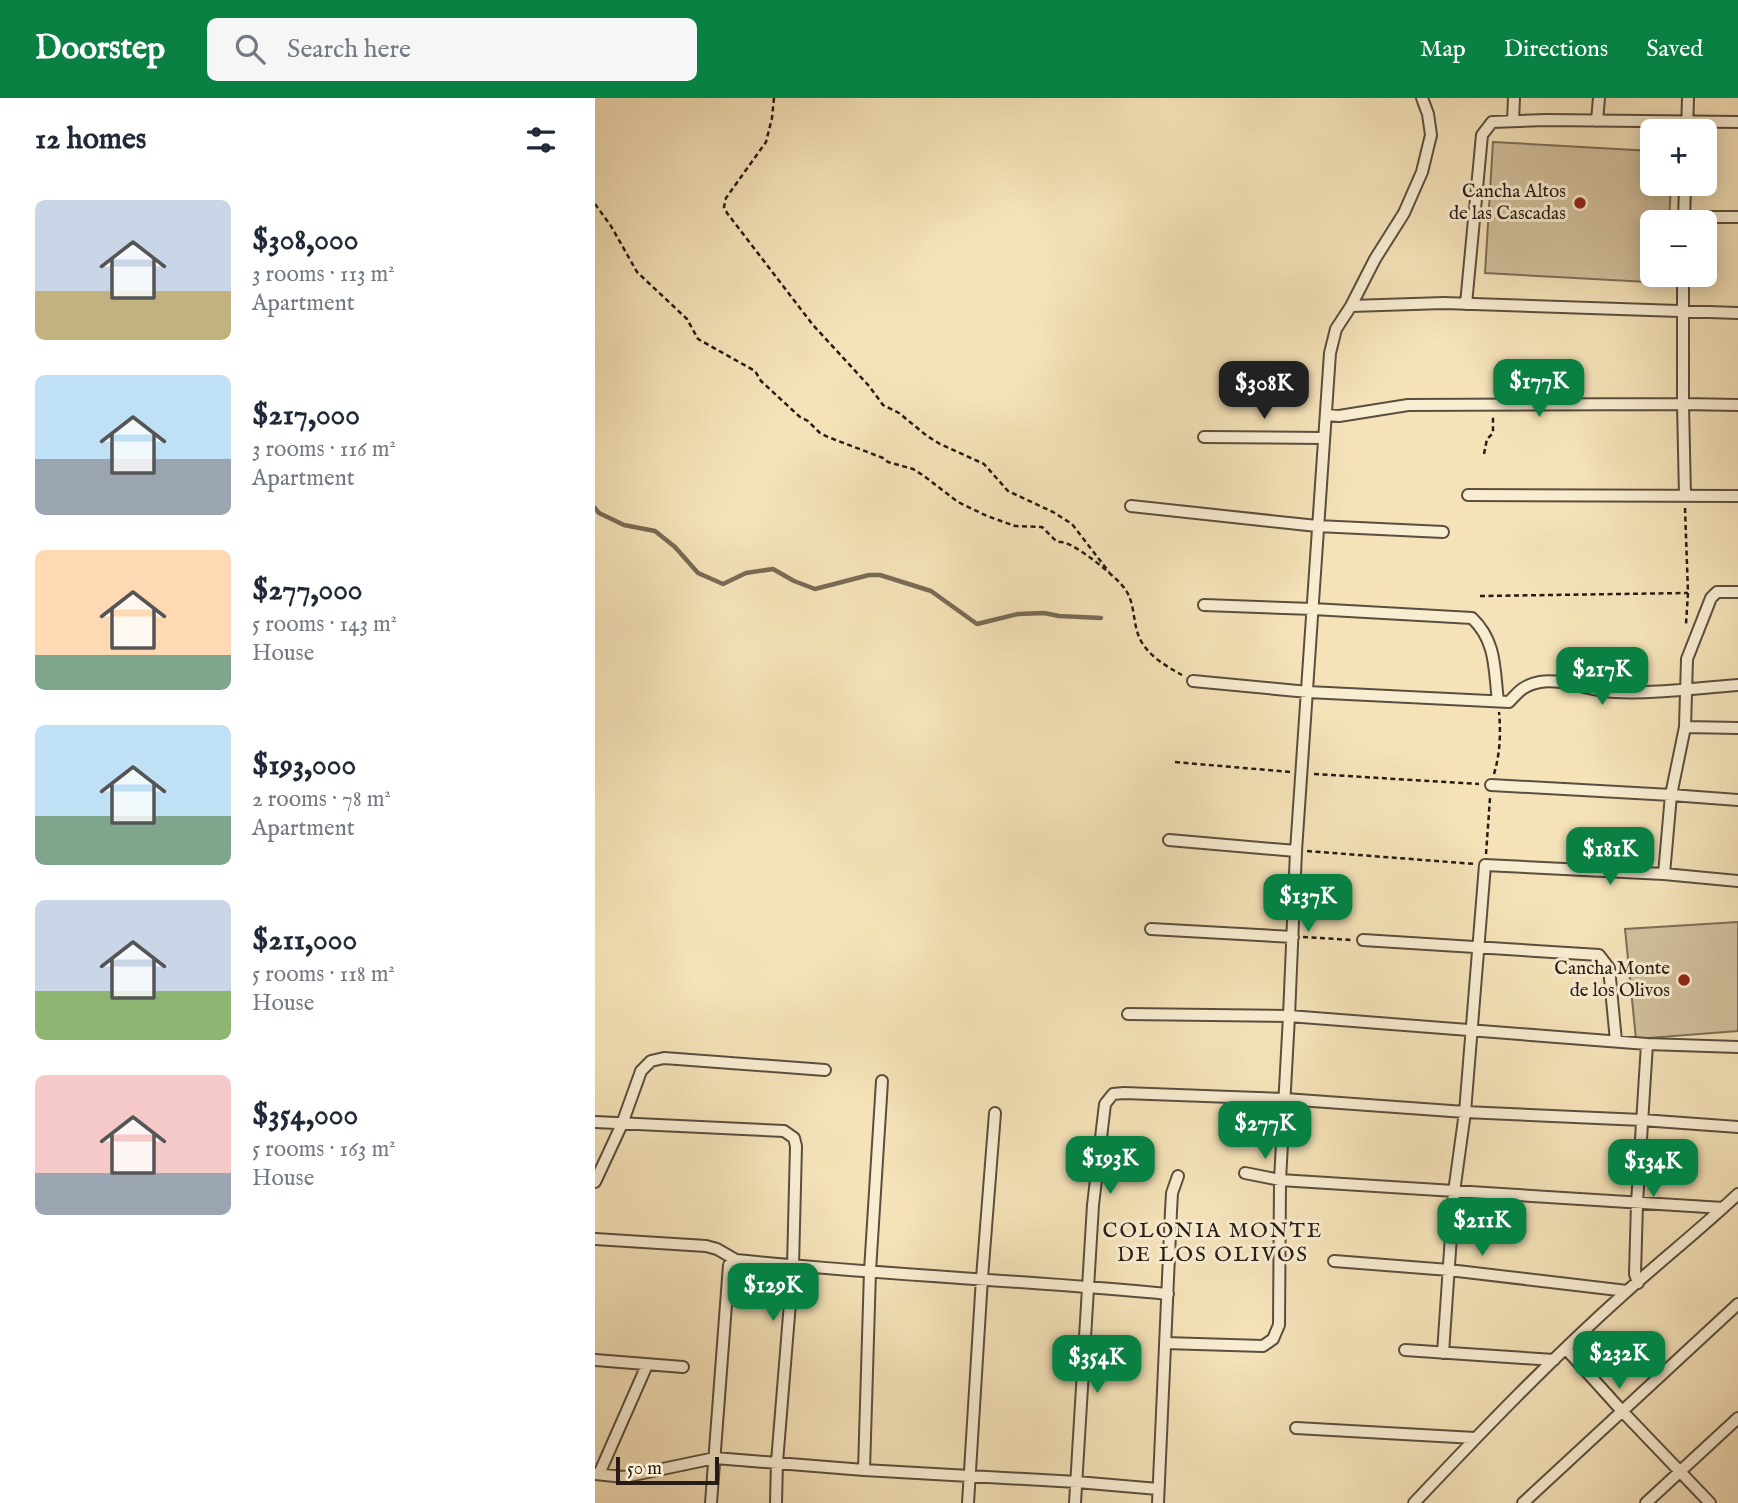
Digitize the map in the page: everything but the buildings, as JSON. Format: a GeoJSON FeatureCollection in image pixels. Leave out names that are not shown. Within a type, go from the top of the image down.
{"type":"FeatureCollection","features":[{"type":"Feature","properties":{"kind":"street"},"geometry":{"type":"LineString","coordinates":[[1165,1343],[1263,1346],[1273,1339],[1279,1325],[1280,1180],[1296,850],[1330,353],[1335,330],[1404,213],[1422,172],[1431,135],[1422,98]]}},
{"type":"Feature","properties":{"kind":"street"},"geometry":{"type":"LineString","coordinates":[[1513,121],[1514,98]]}},
{"type":"Feature","properties":{"kind":"street"},"geometry":{"type":"LineString","coordinates":[[1597,121],[1599,98]]}},
{"type":"Feature","properties":{"kind":"street"},"geometry":{"type":"LineString","coordinates":[[1687,119],[1688,98]]}},
{"type":"Feature","properties":{"kind":"street"},"geometry":{"type":"LineString","coordinates":[[1466,304],[1482,135],[1492,122],[1640,123]]}},
{"type":"Feature","properties":{"kind":"street"},"geometry":{"type":"LineString","coordinates":[[1717,124],[1738,122]]}},
{"type":"Feature","properties":{"kind":"street"},"geometry":{"type":"LineString","coordinates":[[1717,218],[1738,218]]}},
{"type":"Feature","properties":{"kind":"street"},"geometry":{"type":"LineString","coordinates":[[1683,287],[1685,496]]}},
{"type":"Feature","properties":{"kind":"street"},"geometry":{"type":"LineString","coordinates":[[1351,306],[1418,303],[1738,313]]}},
{"type":"Feature","properties":{"kind":"street"},"geometry":{"type":"LineString","coordinates":[[1326,415],[1339,416],[1408,405],[1738,405]]}},
{"type":"Feature","properties":{"kind":"street"},"geometry":{"type":"LineString","coordinates":[[1204,437],[1323,438]]}},
{"type":"Feature","properties":{"kind":"street"},"geometry":{"type":"LineString","coordinates":[[1468,495],[1738,496]]}},
{"type":"Feature","properties":{"kind":"street"},"geometry":{"type":"LineString","coordinates":[[1131,506],[1317,526],[1443,532]]}},
{"type":"Feature","properties":{"kind":"street"},"geometry":{"type":"LineString","coordinates":[[1664,874],[1671,795],[1685,727],[1687,659],[1710,598],[1717,592],[1738,592]]}},
{"type":"Feature","properties":{"kind":"street"},"geometry":{"type":"LineString","coordinates":[[1204,605],[1472,618],[1486,634],[1494,656],[1498,701]]}},
{"type":"Feature","properties":{"kind":"street"},"geometry":{"type":"LineString","coordinates":[[1193,681],[1308,692],[1509,702],[1523,687],[1542,682],[1597,691],[1643,694],[1738,685]]}},
{"type":"Feature","properties":{"kind":"street"},"geometry":{"type":"LineString","coordinates":[[1685,727],[1738,728]]}},
{"type":"Feature","properties":{"kind":"street"},"geometry":{"type":"LineString","coordinates":[[1492,785],[1738,800]]}},
{"type":"Feature","properties":{"kind":"street"},"geometry":{"type":"LineString","coordinates":[[1169,840],[1296,850]]}},
{"type":"Feature","properties":{"kind":"street"},"geometry":{"type":"LineString","coordinates":[[1443,1353],[1454,1192],[1465,1112],[1485,865],[1664,874],[1738,881]]}},
{"type":"Feature","properties":{"kind":"street"},"geometry":{"type":"LineString","coordinates":[[1151,929],[1293,937]]}},
{"type":"Feature","properties":{"kind":"street"},"geometry":{"type":"LineString","coordinates":[[1363,940],[1599,955],[1609,968],[1616,1041]]}},
{"type":"Feature","properties":{"kind":"street"},"geometry":{"type":"LineString","coordinates":[[1128,1013],[1289,1016],[1647,1044],[1738,1046]]}},
{"type":"Feature","properties":{"kind":"street"},"geometry":{"type":"LineString","coordinates":[[1638,1283],[1635,1274],[1637,1203],[1647,1044]]}},
{"type":"Feature","properties":{"kind":"street"},"geometry":{"type":"LineString","coordinates":[[595,1182],[622,1124],[641,1071],[651,1061],[664,1058],[825,1070]]}},
{"type":"Feature","properties":{"kind":"street"},"geometry":{"type":"LineString","coordinates":[[864,1470],[870,1272],[882,1081]]}},
{"type":"Feature","properties":{"kind":"street"},"geometry":{"type":"LineString","coordinates":[[1076,1503],[1093,1205],[1105,1104],[1113,1094],[1285,1099],[1738,1127]]}},
{"type":"Feature","properties":{"kind":"street"},"geometry":{"type":"LineString","coordinates":[[968,1503],[995,1114]]}},
{"type":"Feature","properties":{"kind":"street"},"geometry":{"type":"LineString","coordinates":[[595,1122],[784,1131],[795,1138],[793,1266],[776,1503]]}},
{"type":"Feature","properties":{"kind":"street"},"geometry":{"type":"LineString","coordinates":[[1245,1173],[1280,1180],[1723,1208]]}},
{"type":"Feature","properties":{"kind":"street"},"geometry":{"type":"LineString","coordinates":[[1158,1503],[1171,1211],[1178,1176]]}},
{"type":"Feature","properties":{"kind":"street"},"geometry":{"type":"LineString","coordinates":[[1414,1503],[1554,1360],[1627,1291],[1738,1194]]}},
{"type":"Feature","properties":{"kind":"street"},"geometry":{"type":"LineString","coordinates":[[595,1239],[706,1246],[736,1260],[793,1266],[982,1278],[1168,1294]]}},
{"type":"Feature","properties":{"kind":"street"},"geometry":{"type":"LineString","coordinates":[[711,1503],[729,1265],[736,1260]]}},
{"type":"Feature","properties":{"kind":"street"},"geometry":{"type":"LineString","coordinates":[[1334,1261],[1449,1270],[1627,1291]]}},
{"type":"Feature","properties":{"kind":"street"},"geometry":{"type":"LineString","coordinates":[[1524,1503],[1738,1304]]}},
{"type":"Feature","properties":{"kind":"street"},"geometry":{"type":"LineString","coordinates":[[1566,1349],[1710,1503]]}},
{"type":"Feature","properties":{"kind":"street"},"geometry":{"type":"LineString","coordinates":[[1405,1350],[1554,1360]]}},
{"type":"Feature","properties":{"kind":"street"},"geometry":{"type":"LineString","coordinates":[[595,1360],[683,1367]]}},
{"type":"Feature","properties":{"kind":"street"},"geometry":{"type":"LineString","coordinates":[[647,1365],[597,1474],[624,1477],[715,1458],[1157,1489]]}},
{"type":"Feature","properties":{"kind":"street"},"geometry":{"type":"LineString","coordinates":[[1646,1503],[1738,1418]]}},
{"type":"Feature","properties":{"kind":"street"},"geometry":{"type":"LineString","coordinates":[[1296,1428],[1475,1438]]}},
{"type":"Feature","properties":{"kind":"path"},"geometry":{"type":"LineString","coordinates":[[774,98],[766,142],[726,198],[726,213],[813,325],[883,405],[899,413],[940,444],[984,464],[1008,491],[1072,524],[1114,578]]}},
{"type":"Feature","properties":{"kind":"path"},"geometry":{"type":"LineString","coordinates":[[595,204],[637,272],[687,320],[698,339],[755,371],[761,381],[820,433],[913,470],[958,502],[987,516],[1015,526],[1042,527],[1055,541],[1065,542],[1093,560],[1126,590],[1139,639],[1147,649],[1159,661],[1193,681]]}},
{"type":"Feature","properties":{"kind":"path"},"geometry":{"type":"LineString","coordinates":[[1484,454],[1487,439],[1494,428],[1492,404]]}},
{"type":"Feature","properties":{"kind":"path"},"geometry":{"type":"LineString","coordinates":[[1480,596],[1688,593],[1685,496]]}},
{"type":"Feature","properties":{"kind":"path"},"geometry":{"type":"LineString","coordinates":[[1296,850],[1485,865],[1492,785],[1500,739],[1498,701]]}},
{"type":"Feature","properties":{"kind":"path"},"geometry":{"type":"LineString","coordinates":[[1175,762],[1492,785]]}},
{"type":"Feature","properties":{"kind":"path"},"geometry":{"type":"LineString","coordinates":[[1293,937],[1363,940]]}},
{"type":"Feature","properties":{"kind":"shaded area","name":"Cancha Altos de las Cascadas"},"geometry":{"type":"Polygon","coordinates":[[[1493,142],[1640,150],[1640,196],[1670,196],[1670,210],[1640,210],[1640,282],[1485,273],[1493,142]]]}},
{"type":"Feature","properties":{"kind":"shaded area","name":"Cancha Monte de los Olivos"},"geometry":{"type":"Polygon","coordinates":[[[1738,922],[1738,1031],[1636,1039],[1625,929],[1738,922]]]}},
{"type":"Feature","properties":{"kind":"waterway"},"geometry":{"type":"LineString","coordinates":[[595,508],[599,513],[624,525],[655,531],[675,547],[698,573],[723,584],[746,573],[773,569],[815,589],[869,575],[880,575],[931,591],[977,624],[1018,614],[1044,613],[1101,618]]}},
{"type":"Feature","properties":{"kind":"place","name":"Cancha Altos de las Cascadas"},"geometry":{"type":"Point","coordinates":[1580,203]}},
{"type":"Feature","properties":{"kind":"place","name":"Cancha Monte de los Olivos"},"geometry":{"type":"Point","coordinates":[1684,980]}},
{"type":"Feature","properties":{"kind":"district","name":"COLONIA MONTE DE LOS OLIVOS"},"geometry":{"type":"Point","coordinates":[1213,1243]}}]}
